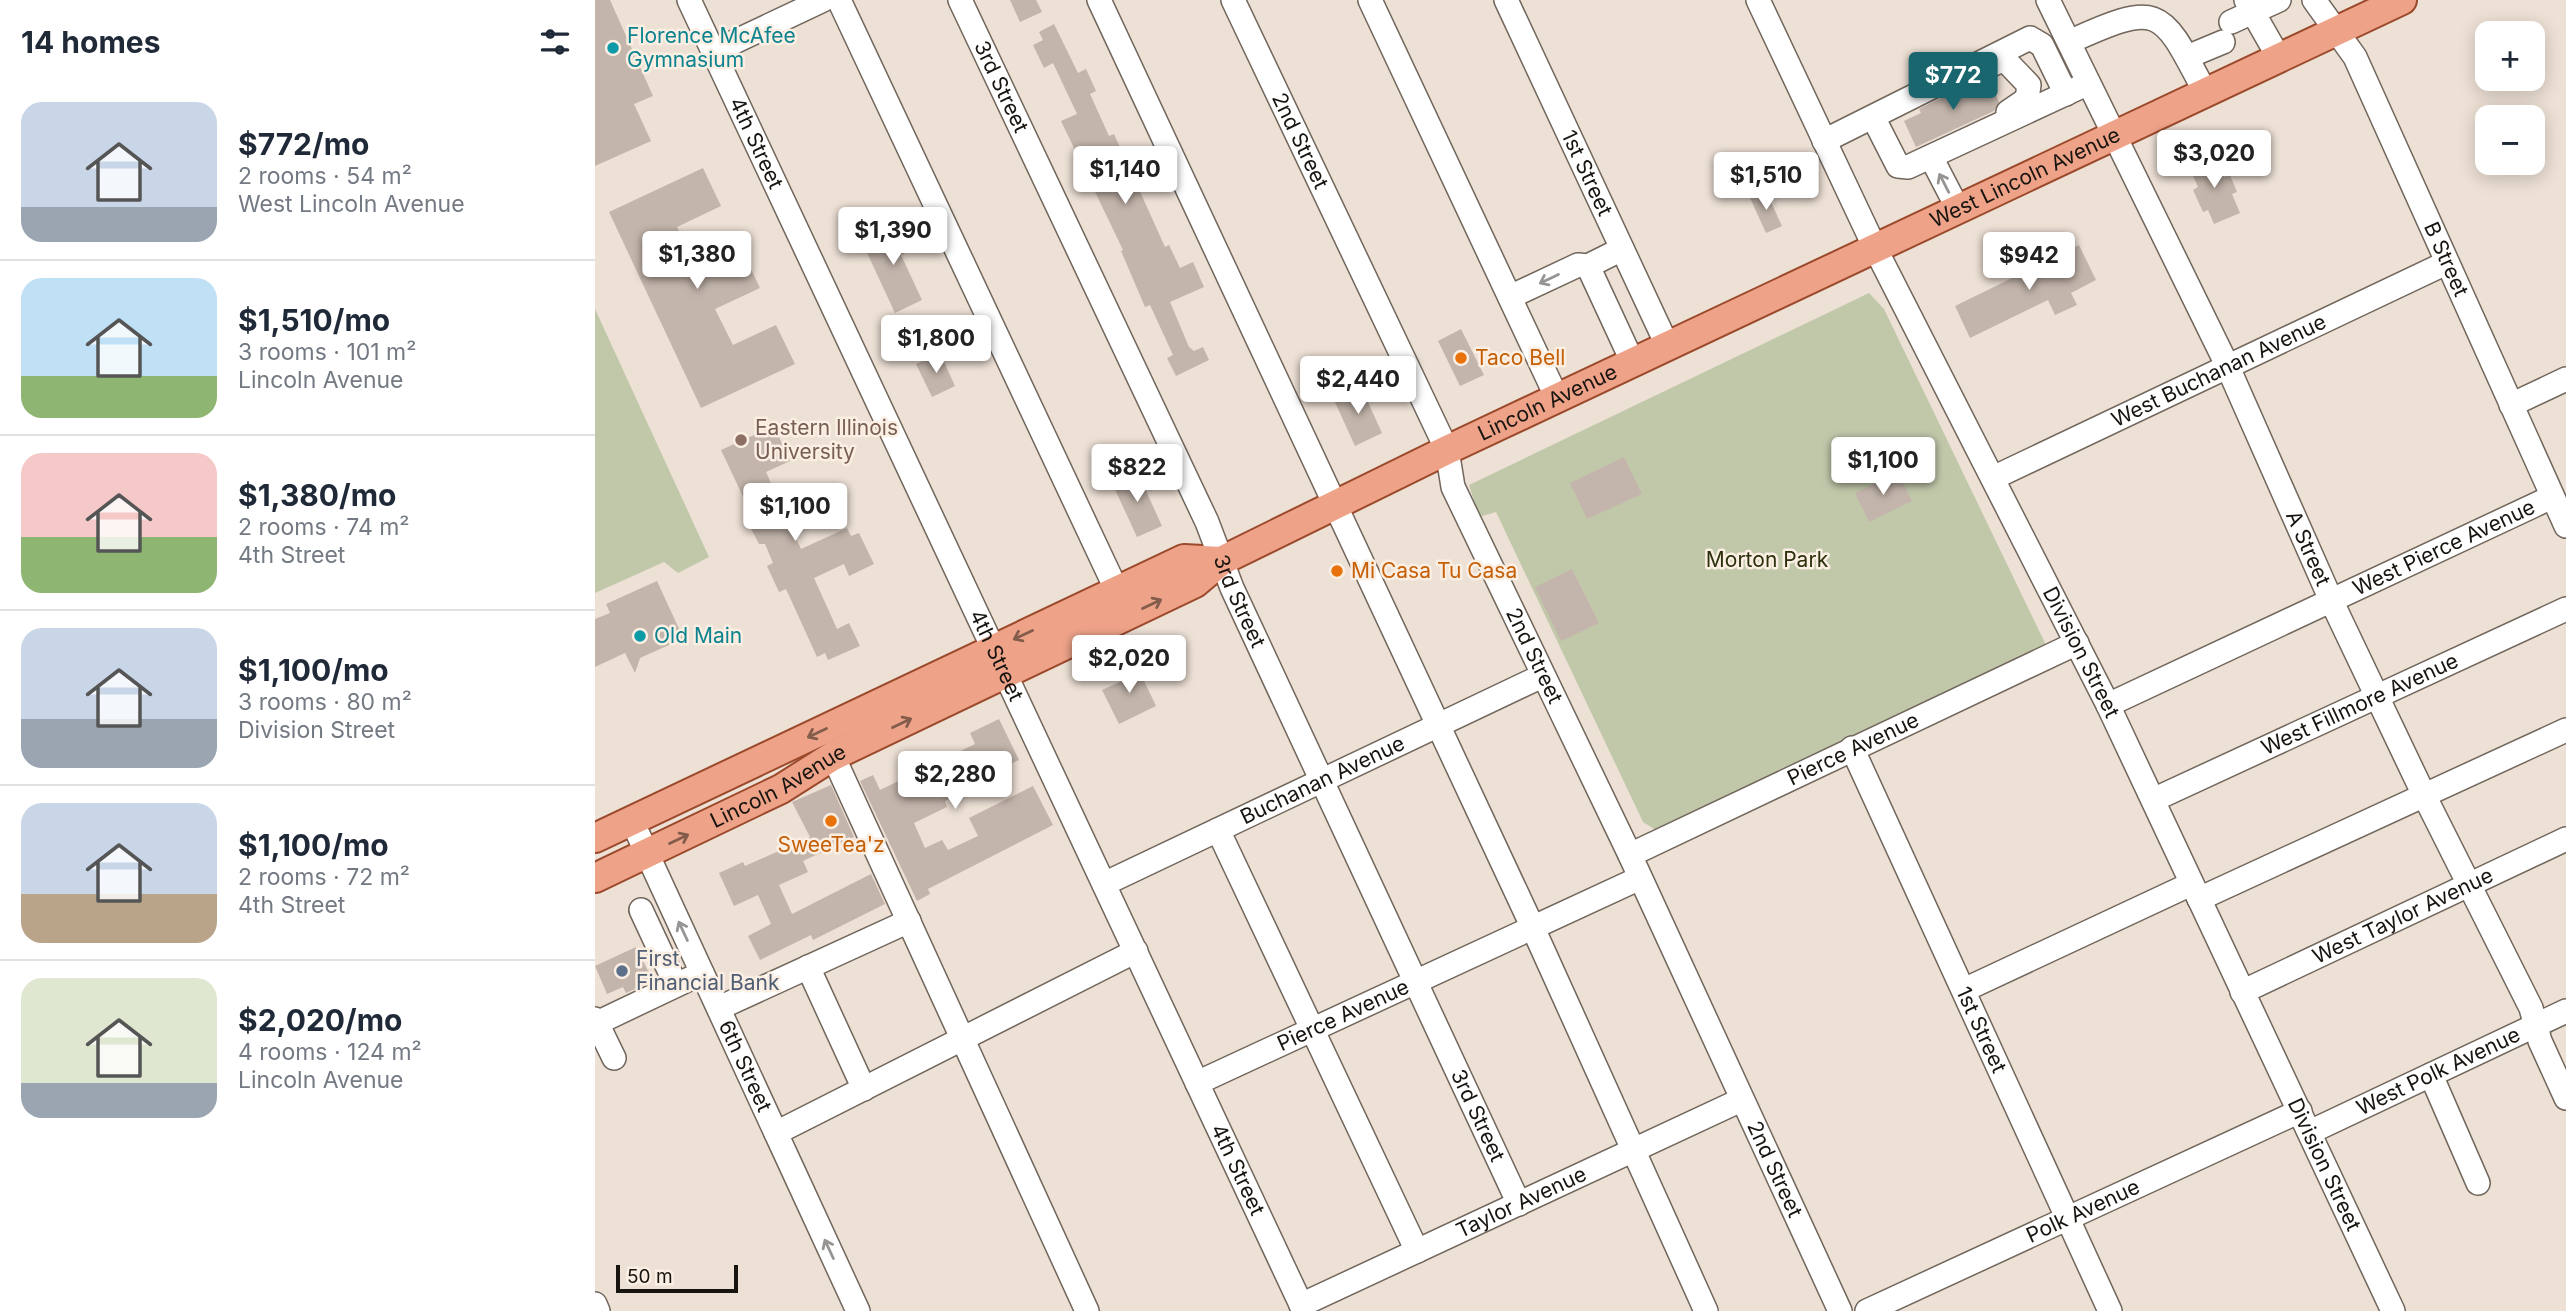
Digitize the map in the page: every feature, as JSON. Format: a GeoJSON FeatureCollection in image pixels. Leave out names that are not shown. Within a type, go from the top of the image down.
{"type":"FeatureCollection","features":[{"type":"Feature","properties":{"kind":"main road","name":"West Lincoln Avenue"},"geometry":{"type":"LineString","coordinates":[[1875,248],[2402,0]]}},
{"type":"Feature","properties":{"kind":"main road","name":"Lincoln Avenue"},"geometry":{"type":"LineString","coordinates":[[595,878],[781,789],[833,756],[1195,583],[1221,561],[1447,450],[1875,248]]}},
{"type":"Feature","properties":{"kind":"main road","name":"Lincoln Avenue"},"geometry":{"type":"LineString","coordinates":[[595,838],[1184,559],[1221,561]]}},
{"type":"Feature","properties":{"kind":"street","name":"4th Street"},"geometry":{"type":"LineString","coordinates":[[689,0],[1303,1308]]}},
{"type":"Feature","properties":{"kind":"street"},"geometry":{"type":"LineString","coordinates":[[713,52],[823,0]]}},
{"type":"Feature","properties":{"kind":"street"},"geometry":{"type":"LineString","coordinates":[[839,0],[1117,591]]}},
{"type":"Feature","properties":{"kind":"street","name":"3rd Street"},"geometry":{"type":"LineString","coordinates":[[960,0],[1207,522],[1221,561],[1321,781],[1519,1204]]}},
{"type":"Feature","properties":{"kind":"street"},"geometry":{"type":"LineString","coordinates":[[1099,0],[1533,928],[1706,1311]]}},
{"type":"Feature","properties":{"kind":"street","name":"2nd Street"},"geometry":{"type":"LineString","coordinates":[[1233,0],[1447,450],[1453,486],[1630,855],[1840,1311]]}},
{"type":"Feature","properties":{"kind":"street"},"geometry":{"type":"LineString","coordinates":[[1370,0],[1515,295],[1557,398]]}},
{"type":"Feature","properties":{"kind":"street","name":"1st Street"},"geometry":{"type":"LineString","coordinates":[[1506,0],[1668,347]]}},
{"type":"Feature","properties":{"kind":"street","name":"Division Street"},"geometry":{"type":"LineString","coordinates":[[1759,0],[1875,248],[2108,705],[2393,1311]]}},
{"type":"Feature","properties":{"kind":"street","name":"A Street"},"geometry":{"type":"LineString","coordinates":[[2048,0],[2227,365],[2377,697],[2531,1008],[2535,1025],[2566,1098]]}},
{"type":"Feature","properties":{"kind":"street"},"geometry":{"type":"LineString","coordinates":[[2187,57],[2227,32],[2250,6],[2279,0]]}},
{"type":"Feature","properties":{"kind":"street","name":"B Street"},"geometry":{"type":"LineString","coordinates":[[2314,0],[2355,57],[2566,526]]}},
{"type":"Feature","properties":{"kind":"street"},"geometry":{"type":"LineString","coordinates":[[2250,6],[2279,58]]}},
{"type":"Feature","properties":{"kind":"street"},"geometry":{"type":"LineString","coordinates":[[2069,42],[2109,22],[2150,15],[2161,18],[2173,30],[2206,92]]}},
{"type":"Feature","properties":{"kind":"street"},"geometry":{"type":"LineString","coordinates":[[1824,141],[1897,102],[2030,38],[2042,45],[2066,94]]}},
{"type":"Feature","properties":{"kind":"street"},"geometry":{"type":"LineString","coordinates":[[1897,102],[1917,99],[2004,59],[2029,85],[2027,100],[1978,134]]}},
{"type":"Feature","properties":{"kind":"street"},"geometry":{"type":"LineString","coordinates":[[1873,117],[1898,166],[1908,167],[2089,83]]}},
{"type":"Feature","properties":{"kind":"street"},"geometry":{"type":"LineString","coordinates":[[1931,156],[1958,209]]}},
{"type":"Feature","properties":{"kind":"street"},"geometry":{"type":"LineString","coordinates":[[1515,295],[1578,265],[1588,266],[1622,249]]}},
{"type":"Feature","properties":{"kind":"street","name":"West Buchanan Avenue"},"geometry":{"type":"LineString","coordinates":[[1993,478],[2446,262]]}},
{"type":"Feature","properties":{"kind":"street"},"geometry":{"type":"LineString","coordinates":[[1588,266],[1633,363]]}},
{"type":"Feature","properties":{"kind":"street"},"geometry":{"type":"LineString","coordinates":[[2511,405],[2566,379]]}},
{"type":"Feature","properties":{"kind":"street","name":"West Pierce Avenue"},"geometry":{"type":"LineString","coordinates":[[2108,705],[2552,497]]}},
{"type":"Feature","properties":{"kind":"street","name":"West Fillmore Avenue"},"geometry":{"type":"LineString","coordinates":[[2153,800],[2566,609]]}},
{"type":"Feature","properties":{"kind":"street","name":"Pierce Avenue"},"geometry":{"type":"LineString","coordinates":[[1630,855],[2077,643]]}},
{"type":"Feature","properties":{"kind":"street","name":"Buchanan Avenue"},"geometry":{"type":"LineString","coordinates":[[1104,884],[1542,676]]}},
{"type":"Feature","properties":{"kind":"street"},"geometry":{"type":"LineString","coordinates":[[1965,990],[2566,730]]}},
{"type":"Feature","properties":{"kind":"street","name":"1st Street"},"geometry":{"type":"LineString","coordinates":[[1852,748],[2110,1311]]}},
{"type":"Feature","properties":{"kind":"street"},"geometry":{"type":"LineString","coordinates":[[833,756],[1087,1311]]}},
{"type":"Feature","properties":{"kind":"street","name":"6th Street"},"geometry":{"type":"LineString","coordinates":[[632,821],[858,1311]]}},
{"type":"Feature","properties":{"kind":"street"},"geometry":{"type":"LineString","coordinates":[[1218,830],[1417,1251]]}},
{"type":"Feature","properties":{"kind":"street","name":"West Taylor Avenue"},"geometry":{"type":"LineString","coordinates":[[2242,992],[2566,839]]}},
{"type":"Feature","properties":{"kind":"street","name":"Pierce Avenue"},"geometry":{"type":"LineString","coordinates":[[1197,1083],[1640,878]]}},
{"type":"Feature","properties":{"kind":"street"},"geometry":{"type":"LineString","coordinates":[[641,910],[676,985]]}},
{"type":"Feature","properties":{"kind":"street"},"geometry":{"type":"LineString","coordinates":[[719,1008],[908,921]]}},
{"type":"Feature","properties":{"kind":"street"},"geometry":{"type":"LineString","coordinates":[[776,1133],[1136,951]]}},
{"type":"Feature","properties":{"kind":"street"},"geometry":{"type":"LineString","coordinates":[[808,967],[864,1088]]}},
{"type":"Feature","properties":{"kind":"street"},"geometry":{"type":"LineString","coordinates":[[614,1058],[596,1021],[702,973]]}},
{"type":"Feature","properties":{"kind":"street","name":"West Polk Avenue"},"geometry":{"type":"LineString","coordinates":[[2310,1132],[2566,1011]]}},
{"type":"Feature","properties":{"kind":"street"},"geometry":{"type":"LineString","coordinates":[[2431,1075],[2478,1182]]}},
{"type":"Feature","properties":{"kind":"street","name":"Taylor Avenue"},"geometry":{"type":"LineString","coordinates":[[1303,1308],[1417,1251],[1741,1100]]}},
{"type":"Feature","properties":{"kind":"street","name":"Polk Avenue"},"geometry":{"type":"LineString","coordinates":[[1867,1311],[2300,1111]]}},
{"type":"Feature","properties":{"kind":"street"},"geometry":{"type":"LineString","coordinates":[[595,1305],[599,1311]]}},
{"type":"Feature","properties":{"kind":"green space","name":"Morton Park"},"geometry":{"type":"Polygon","coordinates":[[[1869,293],[1884,309],[2045,643],[2043,650],[1656,830],[1643,822],[1496,512],[1479,517],[1469,485],[1869,293]]]}},
{"type":"Feature","properties":{"kind":"green space"},"geometry":{"type":"Polygon","coordinates":[[[595,309],[709,557],[678,573],[664,562],[595,593],[595,309]]]}},
{"type":"Feature","properties":{"kind":"building","name":"Florence McAfee Gymnasium"},"geometry":{"type":"Polygon","coordinates":[[[595,0],[610,0],[653,96],[634,104],[651,141],[595,166],[595,0]]]}},
{"type":"Feature","properties":{"kind":"building"},"geometry":{"type":"Polygon","coordinates":[[[1010,0],[1036,0],[1042,12],[1020,22],[1010,0]]]}},
{"type":"Feature","properties":{"kind":"building"},"geometry":{"type":"Polygon","coordinates":[[[1054,24],[1078,73],[1086,69],[1096,91],[1090,94],[1109,136],[1114,134],[1165,247],[1169,245],[1180,268],[1193,262],[1204,287],[1170,302],[1189,347],[1194,351],[1203,347],[1209,360],[1176,376],[1167,358],[1173,355],[1150,305],[1145,307],[1121,251],[1123,250],[1061,121],[1077,114],[1053,63],[1044,68],[1033,45],[1043,40],[1039,32],[1054,24]]]}},
{"type":"Feature","properties":{"kind":"building"},"geometry":{"type":"Polygon","coordinates":[[[1978,80],[1990,81],[1999,102],[1994,111],[1916,147],[1904,121],[1921,113],[1919,109],[1978,80]]]}},
{"type":"Feature","properties":{"kind":"building"},"geometry":{"type":"Polygon","coordinates":[[[2214,156],[2224,177],[2230,175],[2237,192],[2232,194],[2240,213],[2214,224],[2208,210],[2203,212],[2193,190],[2198,187],[2189,167],[2214,156]]]}},
{"type":"Feature","properties":{"kind":"building"},"geometry":{"type":"Polygon","coordinates":[[[703,168],[721,206],[677,227],[695,264],[739,244],[760,288],[715,309],[733,345],[776,325],[795,364],[701,408],[609,212],[703,168]]]}},
{"type":"Feature","properties":{"kind":"building"},"geometry":{"type":"Polygon","coordinates":[[[1766,191],[1782,226],[1766,233],[1750,198],[1766,191]]]}},
{"type":"Feature","properties":{"kind":"building"},"geometry":{"type":"Polygon","coordinates":[[[898,224],[911,250],[901,255],[922,300],[895,313],[862,242],[898,224]]]}},
{"type":"Feature","properties":{"kind":"building"},"geometry":{"type":"Polygon","coordinates":[[[2079,245],[2096,280],[2071,293],[2077,305],[2055,315],[2048,300],[1970,338],[1955,306],[2079,245]]]}},
{"type":"Feature","properties":{"kind":"building","name":"Taco Bell"},"geometry":{"type":"Polygon","coordinates":[[[1461,329],[1484,375],[1460,386],[1438,341],[1461,329]]]}},
{"type":"Feature","properties":{"kind":"building"},"geometry":{"type":"Polygon","coordinates":[[[940,353],[955,386],[932,397],[916,364],[940,353]]]}},
{"type":"Feature","properties":{"kind":"building"},"geometry":{"type":"Polygon","coordinates":[[[1361,387],[1382,433],[1355,446],[1334,400],[1361,387]]]}},
{"type":"Feature","properties":{"kind":"building"},"geometry":{"type":"Polygon","coordinates":[[[774,426],[790,461],[766,472],[801,549],[847,528],[851,536],[859,533],[874,564],[849,576],[844,564],[814,578],[837,629],[849,623],[860,646],[828,660],[825,653],[817,657],[786,589],[779,592],[767,566],[773,563],[765,544],[759,544],[750,527],[755,522],[721,450],[774,426]]]}},
{"type":"Feature","properties":{"kind":"building"},"geometry":{"type":"Polygon","coordinates":[[[1624,457],[1642,494],[1587,519],[1570,483],[1624,457]]]}},
{"type":"Feature","properties":{"kind":"building"},"geometry":{"type":"Polygon","coordinates":[[[1137,471],[1162,526],[1137,537],[1112,483],[1137,471]]]}},
{"type":"Feature","properties":{"kind":"building"},"geometry":{"type":"Polygon","coordinates":[[[1898,473],[1912,501],[1869,522],[1855,493],[1898,473]]]}},
{"type":"Feature","properties":{"kind":"building"},"geometry":{"type":"Polygon","coordinates":[[[1572,569],[1599,623],[1561,641],[1535,587],[1572,569]]]}},
{"type":"Feature","properties":{"kind":"building","name":"Old Main"},"geometry":{"type":"Polygon","coordinates":[[[657,581],[680,631],[689,636],[640,658],[635,673],[625,653],[595,667],[595,619],[610,613],[606,604],[657,581]]]}},
{"type":"Feature","properties":{"kind":"building"},"geometry":{"type":"Polygon","coordinates":[[[1135,662],[1156,706],[1119,724],[1102,690],[1122,681],[1117,671],[1135,662]]]}},
{"type":"Feature","properties":{"kind":"building"},"geometry":{"type":"Polygon","coordinates":[[[999,719],[1019,760],[991,773],[993,778],[945,801],[947,807],[914,823],[925,848],[942,840],[948,850],[978,836],[969,818],[1033,786],[1053,825],[928,889],[930,894],[917,901],[860,781],[873,775],[880,790],[975,744],[970,733],[999,719]]]}},
{"type":"Feature","properties":{"kind":"building"},"geometry":{"type":"Polygon","coordinates":[[[831,785],[854,837],[803,861],[808,872],[779,885],[792,914],[871,874],[885,904],[813,940],[811,935],[760,960],[748,936],[771,924],[758,895],[734,906],[719,873],[743,862],[745,866],[810,837],[792,802],[831,785]]]}},
{"type":"Feature","properties":{"kind":"building","name":"First Financial Bank"},"geometry":{"type":"Polygon","coordinates":[[[636,947],[653,981],[626,993],[623,987],[607,994],[595,966],[636,947]]]}},
{"type":"Feature","properties":{"kind":"place","name":"Florence McAfee Gymnasium"},"geometry":{"type":"Point","coordinates":[613,48]}},
{"type":"Feature","properties":{"kind":"place","name":"Taco Bell"},"geometry":{"type":"Point","coordinates":[1461,358]}},
{"type":"Feature","properties":{"kind":"place","name":"Eastern Illinois University"},"geometry":{"type":"Point","coordinates":[741,440]}},
{"type":"Feature","properties":{"kind":"place","name":"Mi Casa Tu Casa"},"geometry":{"type":"Point","coordinates":[1337,571]}},
{"type":"Feature","properties":{"kind":"place","name":"Old Main"},"geometry":{"type":"Point","coordinates":[640,636]}},
{"type":"Feature","properties":{"kind":"place","name":"SweeTea'z"},"geometry":{"type":"Point","coordinates":[831,821]}},
{"type":"Feature","properties":{"kind":"place","name":"First Financial Bank"},"geometry":{"type":"Point","coordinates":[622,971]}}]}
